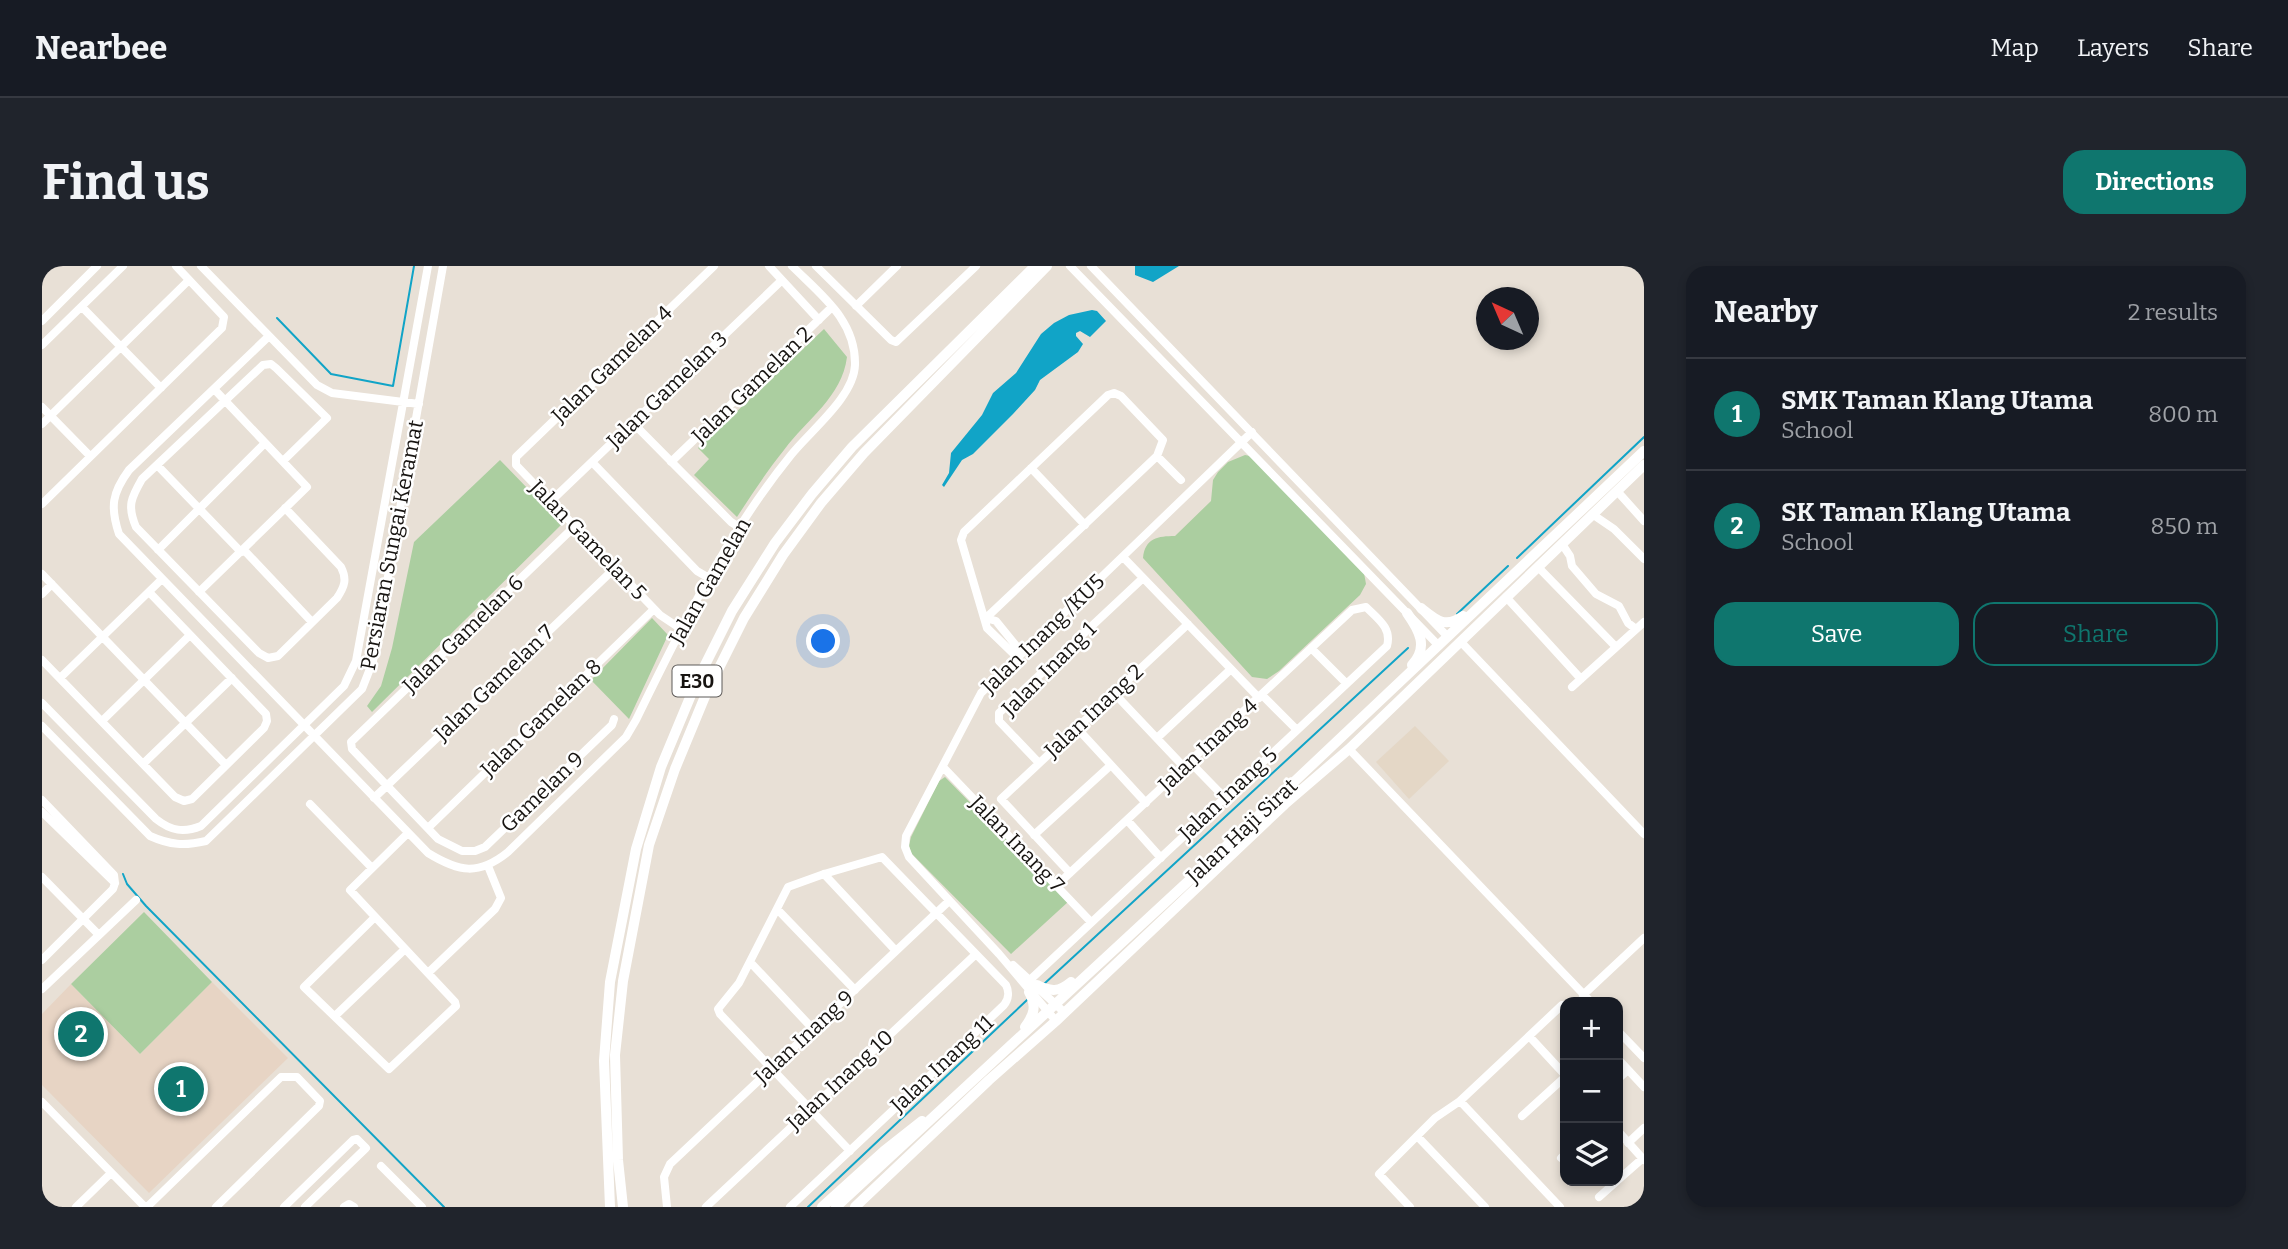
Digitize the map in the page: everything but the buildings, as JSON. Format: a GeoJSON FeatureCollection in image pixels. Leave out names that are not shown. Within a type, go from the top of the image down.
{"type":"FeatureCollection","features":[{"type":"Feature","properties":{"kind":"highway","name":"E30"},"geometry":{"type":"LineString","coordinates":[[610,1207],[604,1061],[610,982],[636,849],[661,767],[696,683],[732,611],[775,543],[812,494],[852,447],[1035,266]]}},
{"type":"Feature","properties":{"kind":"highway","name":"E30"},"geometry":{"type":"LineString","coordinates":[[622,1207],[615,1055],[623,981],[649,845],[675,769],[706,694],[744,618],[783,555],[821,503],[864,453],[1047,266]]}},
{"type":"Feature","properties":{"kind":"main road","name":"Jalan Haji Sirat"},"geometry":{"type":"LineString","coordinates":[[836,1207],[1445,643],[1532,555],[1644,451]]}},
{"type":"Feature","properties":{"kind":"main road"},"geometry":{"type":"LineString","coordinates":[[1596,497],[1644,457]]}},
{"type":"Feature","properties":{"kind":"main road","name":"Jalan Haji Sirat"},"geometry":{"type":"LineString","coordinates":[[857,1207],[876,1186],[1065,1013],[1285,804],[1349,749],[1644,465]]}},
{"type":"Feature","properties":{"kind":"main road"},"geometry":{"type":"LineString","coordinates":[[1532,555],[1552,543],[1582,515],[1592,514]]}},
{"type":"Feature","properties":{"kind":"main road"},"geometry":{"type":"LineString","coordinates":[[1425,677],[1428,667],[1445,643],[1538,567]]}},
{"type":"Feature","properties":{"kind":"main road"},"geometry":{"type":"LineString","coordinates":[[1421,608],[1438,621],[1454,622],[1496,590]]}},
{"type":"Feature","properties":{"kind":"main road"},"geometry":{"type":"LineString","coordinates":[[1318,760],[1418,659],[1422,641],[1418,629],[1407,613]]}},
{"type":"Feature","properties":{"kind":"main road"},"geometry":{"type":"LineString","coordinates":[[1012,1045],[1029,1021],[1037,992],[1062,989],[1129,937]]}},
{"type":"Feature","properties":{"kind":"main road"},"geometry":{"type":"LineString","coordinates":[[822,1207],[884,1150],[975,1080]]}},
{"type":"Feature","properties":{"kind":"street"},"geometry":{"type":"LineString","coordinates":[[42,345],[123,266]]}},
{"type":"Feature","properties":{"kind":"street"},"geometry":{"type":"LineString","coordinates":[[42,504],[222,328],[224,317],[176,266]]}},
{"type":"Feature","properties":{"kind":"street","name":"Persiaran Sungai Keramat"},"geometry":{"type":"LineString","coordinates":[[42,703],[156,819],[165,827],[176,831],[201,826],[344,686],[356,661],[428,266]]}},
{"type":"Feature","properties":{"kind":"street","name":"Persiaran Sungai Keramat"},"geometry":{"type":"LineString","coordinates":[[42,726],[150,836],[168,844],[186,846],[206,841],[362,689],[370,670],[443,266]]}},
{"type":"Feature","properties":{"kind":"street","name":"Jalan Gamelan 4"},"geometry":{"type":"LineString","coordinates":[[516,465],[516,457],[714,266]]}},
{"type":"Feature","properties":{"kind":"street"},"geometry":{"type":"LineString","coordinates":[[769,266],[820,320]]}},
{"type":"Feature","properties":{"kind":"street","name":"Jalan Gamelan"},"geometry":{"type":"LineString","coordinates":[[488,866],[508,852],[626,737],[735,525],[844,395],[855,368],[852,340],[844,320],[792,266]]}},
{"type":"Feature","properties":{"kind":"street"},"geometry":{"type":"LineString","coordinates":[[803,278],[816,266],[896,342],[976,266]]}},
{"type":"Feature","properties":{"kind":"street"},"geometry":{"type":"LineString","coordinates":[[856,306],[897,266]]}},
{"type":"Feature","properties":{"kind":"street"},"geometry":{"type":"LineString","coordinates":[[1070,266],[1407,613],[1445,643]]}},
{"type":"Feature","properties":{"kind":"street"},"geometry":{"type":"LineString","coordinates":[[1091,266],[1421,608],[1445,643]]}},
{"type":"Feature","properties":{"kind":"street"},"geometry":{"type":"LineString","coordinates":[[42,321],[94,267]]}},
{"type":"Feature","properties":{"kind":"street"},"geometry":{"type":"LineString","coordinates":[[207,268],[317,386],[332,393],[419,404]]}},
{"type":"Feature","properties":{"kind":"street","name":"Jalan Gamelan 3"},"geometry":{"type":"LineString","coordinates":[[551,501],[782,279]]}},
{"type":"Feature","properties":{"kind":"street"},"geometry":{"type":"LineString","coordinates":[[42,424],[189,280]]}},
{"type":"Feature","properties":{"kind":"street"},"geometry":{"type":"LineString","coordinates":[[42,307],[49,314]]}},
{"type":"Feature","properties":{"kind":"street"},"geometry":{"type":"LineString","coordinates":[[82,307],[160,388]]}},
{"type":"Feature","properties":{"kind":"street","name":"Jalan Gamelan 2"},"geometry":{"type":"LineString","coordinates":[[671,462],[832,307]]}},
{"type":"Feature","properties":{"kind":"street"},"geometry":{"type":"LineString","coordinates":[[269,336],[129,470],[119,484],[113,500],[113,518],[119,534],[428,853],[445,864],[465,869],[488,866],[501,898],[495,909],[428,973]]}},
{"type":"Feature","properties":{"kind":"street"},"geometry":{"type":"LineString","coordinates":[[283,461],[327,418],[271,364],[263,365],[142,479],[132,497],[130,513],[136,527],[259,653],[268,659],[278,656],[312,622],[344,588],[346,577],[341,567],[285,508]]}},
{"type":"Feature","properties":{"kind":"street"},"geometry":{"type":"LineString","coordinates":[[199,592],[307,487],[214,388]]}},
{"type":"Feature","properties":{"kind":"street"},"geometry":{"type":"LineString","coordinates":[[986,618],[1157,456],[1163,440],[1121,396],[1114,393],[1108,395],[964,532],[961,540],[987,628],[1019,655]]}},
{"type":"Feature","properties":{"kind":"street"},"geometry":{"type":"LineString","coordinates":[[42,407],[90,456]]}},
{"type":"Feature","properties":{"kind":"street"},"geometry":{"type":"LineString","coordinates":[[633,423],[735,525]]}},
{"type":"Feature","properties":{"kind":"street","name":"Jalan Inang /KU5"},"geometry":{"type":"LineString","coordinates":[[1052,1008],[909,857],[905,846],[906,836],[978,697],[1252,432]]}},
{"type":"Feature","properties":{"kind":"street"},"geometry":{"type":"LineString","coordinates":[[158,550],[265,443]]}},
{"type":"Feature","properties":{"kind":"street"},"geometry":{"type":"LineString","coordinates":[[1157,456],[1181,480]]}},
{"type":"Feature","properties":{"kind":"street"},"geometry":{"type":"LineString","coordinates":[[592,462],[697,571],[709,578]]}},
{"type":"Feature","properties":{"kind":"street"},"geometry":{"type":"LineString","coordinates":[[157,465],[312,622]]}},
{"type":"Feature","properties":{"kind":"street","name":"Jalan Gamelan 5"},"geometry":{"type":"LineString","coordinates":[[516,465],[657,612],[681,629]]}},
{"type":"Feature","properties":{"kind":"street"},"geometry":{"type":"LineString","coordinates":[[1031,468],[1085,525]]}},
{"type":"Feature","properties":{"kind":"street"},"geometry":{"type":"LineString","coordinates":[[1618,491],[1644,521]]}},
{"type":"Feature","properties":{"kind":"street"},"geometry":{"type":"LineString","coordinates":[[1592,514],[1614,529],[1644,559]]}},
{"type":"Feature","properties":{"kind":"street","name":"Jalan Gamelan 6"},"geometry":{"type":"LineString","coordinates":[[387,786],[352,749],[351,742],[575,526]]}},
{"type":"Feature","properties":{"kind":"street"},"geometry":{"type":"LineString","coordinates":[[1562,544],[1570,556],[1572,566],[1596,594],[1619,606],[1628,624],[1636,629]]}},
{"type":"Feature","properties":{"kind":"street"},"geometry":{"type":"LineString","coordinates":[[1123,557],[1231,668],[1297,730]]}},
{"type":"Feature","properties":{"kind":"street"},"geometry":{"type":"LineString","coordinates":[[1538,567],[1616,647]]}},
{"type":"Feature","properties":{"kind":"street","name":"Jalan Gamelan 7"},"geometry":{"type":"LineString","coordinates":[[374,798],[615,568]]}},
{"type":"Feature","properties":{"kind":"street"},"geometry":{"type":"LineString","coordinates":[[42,574],[226,765]]}},
{"type":"Feature","properties":{"kind":"street","name":"Jalan Inang 1"},"geometry":{"type":"LineString","coordinates":[[1039,763],[999,721],[999,713],[1143,578]]}},
{"type":"Feature","properties":{"kind":"street"},"geometry":{"type":"LineString","coordinates":[[60,678],[162,579]]}},
{"type":"Feature","properties":{"kind":"street"},"geometry":{"type":"LineString","coordinates":[[42,594],[52,584]]}},
{"type":"Feature","properties":{"kind":"street"},"geometry":{"type":"LineString","coordinates":[[42,660],[175,797],[184,801],[192,799],[264,728],[266,714],[149,592]]}},
{"type":"Feature","properties":{"kind":"street"},"geometry":{"type":"LineString","coordinates":[[1506,597],[1581,678]]}},
{"type":"Feature","properties":{"kind":"street","name":"Jalan Inang 4"},"geometry":{"type":"LineString","coordinates":[[1057,885],[1352,610],[1359,607]]}},
{"type":"Feature","properties":{"kind":"street","name":"Jalan Inang 5"},"geometry":{"type":"LineString","coordinates":[[1037,992],[1091,922],[1387,646],[1387,629],[1366,607],[1359,607]]}},
{"type":"Feature","properties":{"kind":"street","name":"Jalan Gamelan 8"},"geometry":{"type":"LineString","coordinates":[[428,828],[657,612]]}},
{"type":"Feature","properties":{"kind":"street"},"geometry":{"type":"LineString","coordinates":[[1572,687],[1644,622]]}},
{"type":"Feature","properties":{"kind":"street","name":"Jalan Inang 2"},"geometry":{"type":"LineString","coordinates":[[1034,835],[1001,799],[1188,624]]}},
{"type":"Feature","properties":{"kind":"street"},"geometry":{"type":"LineString","coordinates":[[102,721],[190,635]]}},
{"type":"Feature","properties":{"kind":"street"},"geometry":{"type":"LineString","coordinates":[[1461,642],[1644,834]]}},
{"type":"Feature","properties":{"kind":"street"},"geometry":{"type":"LineString","coordinates":[[1311,648],[1346,683]]}},
{"type":"Feature","properties":{"kind":"street"},"geometry":{"type":"LineString","coordinates":[[1157,738],[1231,668]]}},
{"type":"Feature","properties":{"kind":"street"},"geometry":{"type":"LineString","coordinates":[[143,764],[232,678]]}},
{"type":"Feature","properties":{"kind":"street"},"geometry":{"type":"LineString","coordinates":[[1114,693],[1157,738],[1225,798]]}},
{"type":"Feature","properties":{"kind":"street","name":"Gamelan 9"},"geometry":{"type":"LineString","coordinates":[[428,828],[446,844],[462,851],[475,851],[485,847],[607,730],[614,719]]}},
{"type":"Feature","properties":{"kind":"street"},"geometry":{"type":"LineString","coordinates":[[1077,728],[1146,803]]}},
{"type":"Feature","properties":{"kind":"street"},"geometry":{"type":"LineString","coordinates":[[1349,749],[1585,997]]}},
{"type":"Feature","properties":{"kind":"street"},"geometry":{"type":"LineString","coordinates":[[1070,873],[1034,835],[1111,765]]}},
{"type":"Feature","properties":{"kind":"street","name":"Jalan Inang 7"},"geometry":{"type":"LineString","coordinates":[[943,766],[1091,922]]}},
{"type":"Feature","properties":{"kind":"street"},"geometry":{"type":"LineString","coordinates":[[387,786],[428,828]]}},
{"type":"Feature","properties":{"kind":"street"},"geometry":{"type":"LineString","coordinates":[[42,800],[114,875],[115,883],[113,889],[42,960]]}},
{"type":"Feature","properties":{"kind":"street"},"geometry":{"type":"LineString","coordinates":[[310,804],[372,868]]}},
{"type":"Feature","properties":{"kind":"street"},"geometry":{"type":"LineString","coordinates":[[42,812],[115,883]]}},
{"type":"Feature","properties":{"kind":"street"},"geometry":{"type":"LineString","coordinates":[[1127,820],[1161,858]]}},
{"type":"Feature","properties":{"kind":"street"},"geometry":{"type":"LineString","coordinates":[[375,917],[305,985],[305,989],[387,1069],[391,1069],[456,1006],[351,890],[408,833]]}},
{"type":"Feature","properties":{"kind":"street","name":"Jalan Inang 11"},"geometry":{"type":"LineString","coordinates":[[790,1207],[1006,1002],[1008,989],[881,856],[824,874]]}},
{"type":"Feature","properties":{"kind":"street"},"geometry":{"type":"LineString","coordinates":[[850,1151],[718,1009],[751,963],[788,887],[824,874],[896,951]]}},
{"type":"Feature","properties":{"kind":"street"},"geometry":{"type":"LineString","coordinates":[[42,877],[98,934]]}},
{"type":"Feature","properties":{"kind":"street"},"geometry":{"type":"LineString","coordinates":[[42,893],[50,885]]}},
{"type":"Feature","properties":{"kind":"street"},"geometry":{"type":"LineString","coordinates":[[42,989],[135,900]]}},
{"type":"Feature","properties":{"kind":"street","name":"Jalan Inang 9"},"geometry":{"type":"LineString","coordinates":[[667,1207],[664,1177],[670,1164],[949,901]]}},
{"type":"Feature","properties":{"kind":"street"},"geometry":{"type":"LineString","coordinates":[[777,909],[855,990]]}},
{"type":"Feature","properties":{"kind":"street"},"geometry":{"type":"LineString","coordinates":[[1583,995],[1644,938]]}},
{"type":"Feature","properties":{"kind":"street"},"geometry":{"type":"LineString","coordinates":[[335,1016],[405,949]]}},
{"type":"Feature","properties":{"kind":"street","name":"Jalan Inang 10"},"geometry":{"type":"LineString","coordinates":[[706,1207],[976,954]]}},
{"type":"Feature","properties":{"kind":"street"},"geometry":{"type":"LineString","coordinates":[[751,963],[813,1029]]}},
{"type":"Feature","properties":{"kind":"street"},"geometry":{"type":"LineString","coordinates":[[1052,1008],[1065,1013]]}},
{"type":"Feature","properties":{"kind":"street"},"geometry":{"type":"LineString","coordinates":[[1052,1008],[1056,1021]]}},
{"type":"Feature","properties":{"kind":"street"},"geometry":{"type":"LineString","coordinates":[[1410,1207],[1379,1174],[1435,1118],[1460,1101],[1560,1009]]}},
{"type":"Feature","properties":{"kind":"street"},"geometry":{"type":"LineString","coordinates":[[1529,1036],[1560,1070]]}},
{"type":"Feature","properties":{"kind":"street"},"geometry":{"type":"LineString","coordinates":[[1623,1036],[1644,1058]]}},
{"type":"Feature","properties":{"kind":"street"},"geometry":{"type":"LineString","coordinates":[[1619,1060],[1644,1087]]}},
{"type":"Feature","properties":{"kind":"street"},"geometry":{"type":"LineString","coordinates":[[1623,1074],[1628,1070]]}},
{"type":"Feature","properties":{"kind":"street"},"geometry":{"type":"LineString","coordinates":[[42,1102],[146,1207],[281,1077],[295,1075],[320,1101],[319,1106],[216,1207]]}},
{"type":"Feature","properties":{"kind":"street"},"geometry":{"type":"LineString","coordinates":[[1522,1116],[1560,1081]]}},
{"type":"Feature","properties":{"kind":"street"},"geometry":{"type":"LineString","coordinates":[[1460,1101],[1560,1207]]}},
{"type":"Feature","properties":{"kind":"street"},"geometry":{"type":"LineString","coordinates":[[1628,1143],[1644,1128]]}},
{"type":"Feature","properties":{"kind":"street"},"geometry":{"type":"LineString","coordinates":[[1417,1136],[1485,1207]]}},
{"type":"Feature","properties":{"kind":"street"},"geometry":{"type":"LineString","coordinates":[[1623,1138],[1643,1159],[1623,1177]]}},
{"type":"Feature","properties":{"kind":"street"},"geometry":{"type":"LineString","coordinates":[[284,1207],[357,1139],[366,1148],[305,1207]]}},
{"type":"Feature","properties":{"kind":"street"},"geometry":{"type":"LineString","coordinates":[[381,1166],[422,1207]]}},
{"type":"Feature","properties":{"kind":"street"},"geometry":{"type":"LineString","coordinates":[[76,1207],[111,1173]]}},
{"type":"Feature","properties":{"kind":"street"},"geometry":{"type":"LineString","coordinates":[[1599,1197],[1612,1186]]}},
{"type":"Feature","properties":{"kind":"street"},"geometry":{"type":"LineString","coordinates":[[344,1207],[349,1204],[354,1207]]}},
{"type":"Feature","properties":{"kind":"shaded area"},"geometry":{"type":"Polygon","coordinates":[[[1415,726],[1449,761],[1409,799],[1376,762],[1415,726]]]}},
{"type":"Feature","properties":{"kind":"shaded area"},"geometry":{"type":"Polygon","coordinates":[[[212,982],[288,1058],[149,1193],[42,1085],[42,1014],[71,984],[140,1054],[212,982]]]}},
{"type":"Feature","properties":{"kind":"green space"},"geometry":{"type":"Polygon","coordinates":[[[824,329],[847,357],[838,384],[831,396],[778,458],[737,517],[694,475],[709,459],[698,448],[824,329]]]}},
{"type":"Feature","properties":{"kind":"green space"},"geometry":{"type":"Polygon","coordinates":[[[1245,455],[1250,456],[1364,573],[1366,584],[1360,595],[1279,671],[1267,679],[1252,677],[1143,558],[1150,542],[1175,536],[1211,501],[1213,480],[1218,472],[1228,462],[1245,455]]]}},
{"type":"Feature","properties":{"kind":"green space"},"geometry":{"type":"Polygon","coordinates":[[[500,460],[562,524],[372,712],[367,706],[381,686],[392,648],[414,542],[500,460]]]}},
{"type":"Feature","properties":{"kind":"green space"},"geometry":{"type":"Polygon","coordinates":[[[652,618],[668,635],[629,719],[591,680],[652,618]]]}},
{"type":"Feature","properties":{"kind":"green space"},"geometry":{"type":"Polygon","coordinates":[[[945,777],[1068,902],[1011,954],[911,853],[911,837],[939,781],[945,777]]]}},
{"type":"Feature","properties":{"kind":"green space"},"geometry":{"type":"Polygon","coordinates":[[[144,912],[212,982],[140,1054],[71,984],[144,912]]]}},
{"type":"Feature","properties":{"kind":"water"},"geometry":{"type":"Polygon","coordinates":[[[1135,266],[1179,266],[1153,282],[1135,275],[1135,266]]]}},
{"type":"Feature","properties":{"kind":"water"},"geometry":{"type":"Polygon","coordinates":[[[1097,311],[1106,321],[1090,337],[1080,331],[1076,333],[1083,344],[1078,352],[1040,380],[1035,390],[1013,414],[973,454],[962,460],[944,487],[942,485],[949,473],[951,453],[982,415],[993,393],[1016,373],[1041,334],[1069,315],[1097,311]]]}},
{"type":"Feature","properties":{"kind":"waterway"},"geometry":{"type":"LineString","coordinates":[[277,318],[331,374],[393,386],[414,266]]}},
{"type":"Feature","properties":{"kind":"waterway"},"geometry":{"type":"LineString","coordinates":[[1517,558],[1644,437]]}},
{"type":"Feature","properties":{"kind":"waterway"},"geometry":{"type":"LineString","coordinates":[[1457,614],[1508,566]]}},
{"type":"Feature","properties":{"kind":"waterway"},"geometry":{"type":"LineString","coordinates":[[1044,984],[1408,648]]}},
{"type":"Feature","properties":{"kind":"waterway"},"geometry":{"type":"LineString","coordinates":[[123,874],[127,884],[146,906],[444,1207]]}},
{"type":"Feature","properties":{"kind":"waterway"},"geometry":{"type":"LineString","coordinates":[[808,1207],[1027,1000]]}},
{"type":"Feature","properties":{"kind":"place","name":"SK Taman Klang Utama"},"geometry":{"type":"Point","coordinates":[81,1034]}},
{"type":"Feature","properties":{"kind":"place","name":"SMK Taman Klang Utama"},"geometry":{"type":"Point","coordinates":[181,1089]}}]}
